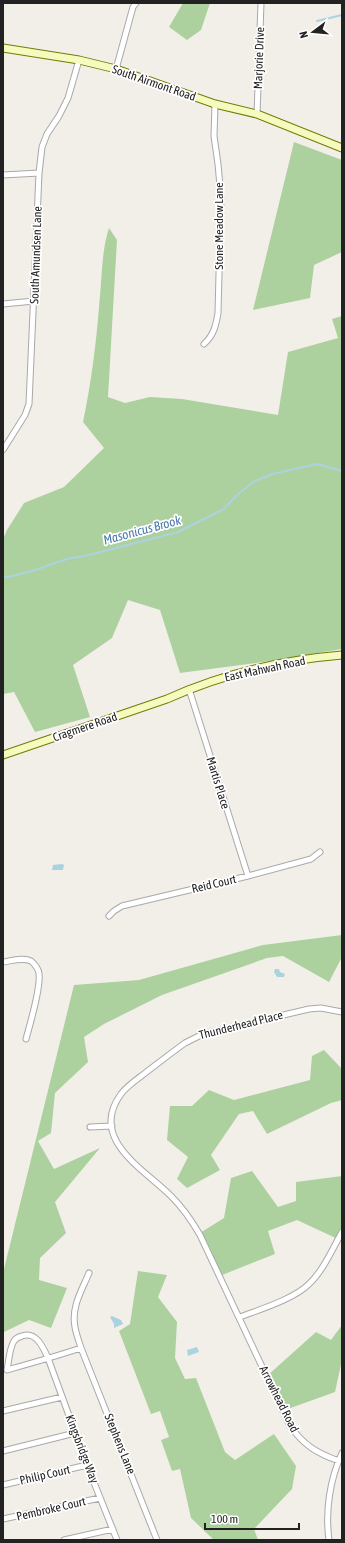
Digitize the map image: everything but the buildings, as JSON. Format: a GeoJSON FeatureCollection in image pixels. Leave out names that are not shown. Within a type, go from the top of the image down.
{"type":"FeatureCollection","features":[{"type":"Feature","properties":{"kind":"street"},"geometry":{"type":"LineString","coordinates":[[116,69],[133,7],[136,3]]}},
{"type":"Feature","properties":{"kind":"street","name":"Marjorie Drive"},"geometry":{"type":"LineString","coordinates":[[257,114],[261,3]]}},
{"type":"Feature","properties":{"kind":"street","name":"South Airmont Road"},"geometry":{"type":"LineString","coordinates":[[3,48],[79,60],[116,69],[215,104],[257,114],[342,148]]}},
{"type":"Feature","properties":{"kind":"street","name":"South Amundsen Lane"},"geometry":{"type":"LineString","coordinates":[[3,450],[25,415],[28,404],[39,173],[42,147],[47,134],[59,116],[68,98],[79,60]]}},
{"type":"Feature","properties":{"kind":"street","name":"Stone Meadow Lane"},"geometry":{"type":"LineString","coordinates":[[204,344],[211,338],[218,313],[221,197],[214,136],[215,104]]}},
{"type":"Feature","properties":{"kind":"street"},"geometry":{"type":"LineString","coordinates":[[3,175],[39,173]]}},
{"type":"Feature","properties":{"kind":"street"},"geometry":{"type":"LineString","coordinates":[[3,304],[34,301]]}},
{"type":"Feature","properties":{"kind":"street","name":"East Mahwah Road"},"geometry":{"type":"LineString","coordinates":[[167,699],[189,689],[243,672],[269,666],[342,655]]}},
{"type":"Feature","properties":{"kind":"street","name":"Martis Place"},"geometry":{"type":"LineString","coordinates":[[189,689],[248,876]]}},
{"type":"Feature","properties":{"kind":"street","name":"Cragmere Road"},"geometry":{"type":"LineString","coordinates":[[3,755],[167,699]]}},
{"type":"Feature","properties":{"kind":"street","name":"Reid Court"},"geometry":{"type":"LineString","coordinates":[[109,916],[122,906],[248,876],[311,859],[320,852]]}},
{"type":"Feature","properties":{"kind":"street"},"geometry":{"type":"LineString","coordinates":[[3,962],[22,959],[31,961],[36,966],[39,974],[38,986],[26,1039]]}},
{"type":"Feature","properties":{"kind":"street","name":"Thunderhead Place"},"geometry":{"type":"LineString","coordinates":[[240,1317],[205,1244],[192,1222],[170,1195],[124,1155],[115,1140],[112,1117],[115,1105],[127,1087],[193,1038],[203,1034],[309,1009],[321,1008],[342,1012]]}},
{"type":"Feature","properties":{"kind":"street"},"geometry":{"type":"LineString","coordinates":[[90,1127],[112,1126]]}},
{"type":"Feature","properties":{"kind":"street"},"geometry":{"type":"LineString","coordinates":[[240,1317],[303,1290],[316,1277],[342,1232]]}},
{"type":"Feature","properties":{"kind":"street","name":"Stephens Lane"},"geometry":{"type":"LineString","coordinates":[[90,1273],[76,1302],[74,1314],[75,1326],[82,1348],[157,1540]]}},
{"type":"Feature","properties":{"kind":"street","name":"Arrowhead Road"},"geometry":{"type":"LineString","coordinates":[[240,1317],[290,1426],[304,1443],[312,1449],[339,1461]]}},
{"type":"Feature","properties":{"kind":"street","name":"Kingsbridge Way"},"geometry":{"type":"LineString","coordinates":[[48,1358],[7,1370],[14,1342],[18,1337],[26,1334],[33,1336],[40,1343],[48,1358],[87,1465],[117,1540]]}},
{"type":"Feature","properties":{"kind":"street"},"geometry":{"type":"LineString","coordinates":[[48,1358],[82,1348]]}},
{"type":"Feature","properties":{"kind":"street"},"geometry":{"type":"LineString","coordinates":[[3,1411],[62,1397]]}},
{"type":"Feature","properties":{"kind":"street"},"geometry":{"type":"LineString","coordinates":[[3,1451],[75,1433]]}},
{"type":"Feature","properties":{"kind":"street"},"geometry":{"type":"LineString","coordinates":[[329,1540],[327,1528],[331,1494],[334,1476],[342,1453]]}},
{"type":"Feature","properties":{"kind":"street","name":"Philip Court"},"geometry":{"type":"LineString","coordinates":[[3,1485],[87,1465]]}},
{"type":"Feature","properties":{"kind":"street","name":"Pembroke Court"},"geometry":{"type":"LineString","coordinates":[[3,1520],[100,1498]]}},
{"type":"Feature","properties":{"kind":"street"},"geometry":{"type":"LineString","coordinates":[[64,1540],[113,1529]]}},
{"type":"Feature","properties":{"kind":"green space"},"geometry":{"type":"Polygon","coordinates":[[[183,3],[210,3],[201,30],[187,40],[169,27],[183,3]]]}},
{"type":"Feature","properties":{"kind":"green space"},"geometry":{"type":"Polygon","coordinates":[[[294,142],[342,160],[342,252],[314,265],[310,298],[253,310],[294,142]]]}},
{"type":"Feature","properties":{"kind":"green space"},"geometry":{"type":"Polygon","coordinates":[[[109,228],[117,240],[108,397],[125,403],[150,397],[182,399],[278,415],[288,352],[338,338],[332,319],[342,316],[342,649],[263,662],[180,673],[160,610],[128,600],[112,638],[73,665],[90,717],[35,732],[14,692],[3,694],[3,539],[24,503],[64,487],[104,448],[83,422],[93,364],[103,257],[109,228]]]}},
{"type":"Feature","properties":{"kind":"green space"},"geometry":{"type":"Polygon","coordinates":[[[342,935],[342,957],[329,982],[283,956],[267,958],[162,995],[104,1024],[84,1037],[88,1062],[55,1093],[51,1133],[38,1141],[54,1169],[100,1148],[55,1202],[66,1233],[40,1258],[39,1280],[67,1288],[51,1328],[29,1320],[4,1332],[3,1336],[3,1273],[74,985],[139,980],[263,945],[342,935]]]}},
{"type":"Feature","properties":{"kind":"green space"},"geometry":{"type":"Polygon","coordinates":[[[324,1050],[342,1069],[342,1100],[331,1103],[267,1134],[253,1111],[239,1114],[211,1155],[220,1170],[187,1188],[177,1179],[188,1157],[167,1140],[170,1106],[192,1106],[209,1090],[234,1100],[310,1080],[312,1056],[324,1050]]]}},
{"type":"Feature","properties":{"kind":"green space"},"geometry":{"type":"Polygon","coordinates":[[[252,1171],[278,1207],[296,1201],[296,1182],[342,1176],[342,1242],[297,1220],[268,1231],[275,1254],[222,1275],[200,1233],[224,1218],[231,1178],[252,1171]]]}},
{"type":"Feature","properties":{"kind":"green space"},"geometry":{"type":"Polygon","coordinates":[[[138,1271],[167,1275],[158,1297],[177,1322],[175,1358],[185,1379],[196,1378],[225,1452],[235,1460],[274,1434],[296,1466],[292,1489],[254,1529],[258,1540],[214,1540],[191,1518],[180,1469],[172,1471],[161,1440],[169,1437],[160,1411],[151,1414],[119,1331],[130,1324],[138,1271]]]}},
{"type":"Feature","properties":{"kind":"green space"},"geometry":{"type":"Polygon","coordinates":[[[342,1325],[342,1360],[335,1392],[285,1410],[268,1375],[316,1332],[331,1340],[342,1325]]]}},
{"type":"Feature","properties":{"kind":"water"},"geometry":{"type":"Polygon","coordinates":[[[53,865],[64,865],[63,870],[52,870],[53,865]]]}},
{"type":"Feature","properties":{"kind":"water"},"geometry":{"type":"Polygon","coordinates":[[[275,969],[279,969],[280,972],[285,974],[284,977],[277,977],[274,972],[275,969]]]}},
{"type":"Feature","properties":{"kind":"water"},"geometry":{"type":"Polygon","coordinates":[[[112,1316],[121,1320],[123,1324],[114,1328],[114,1324],[110,1317],[112,1316]]]}},
{"type":"Feature","properties":{"kind":"water"},"geometry":{"type":"Polygon","coordinates":[[[197,1347],[199,1352],[188,1356],[187,1350],[197,1347]]]}},
{"type":"Feature","properties":{"kind":"waterway"},"geometry":{"type":"LineString","coordinates":[[317,21],[342,15]]}},
{"type":"Feature","properties":{"kind":"waterway","name":"Masonicus Brook"},"geometry":{"type":"LineString","coordinates":[[3,577],[32,571],[67,559],[89,555],[178,532],[224,509],[235,497],[253,482],[272,474],[317,464],[342,471]]}}]}
